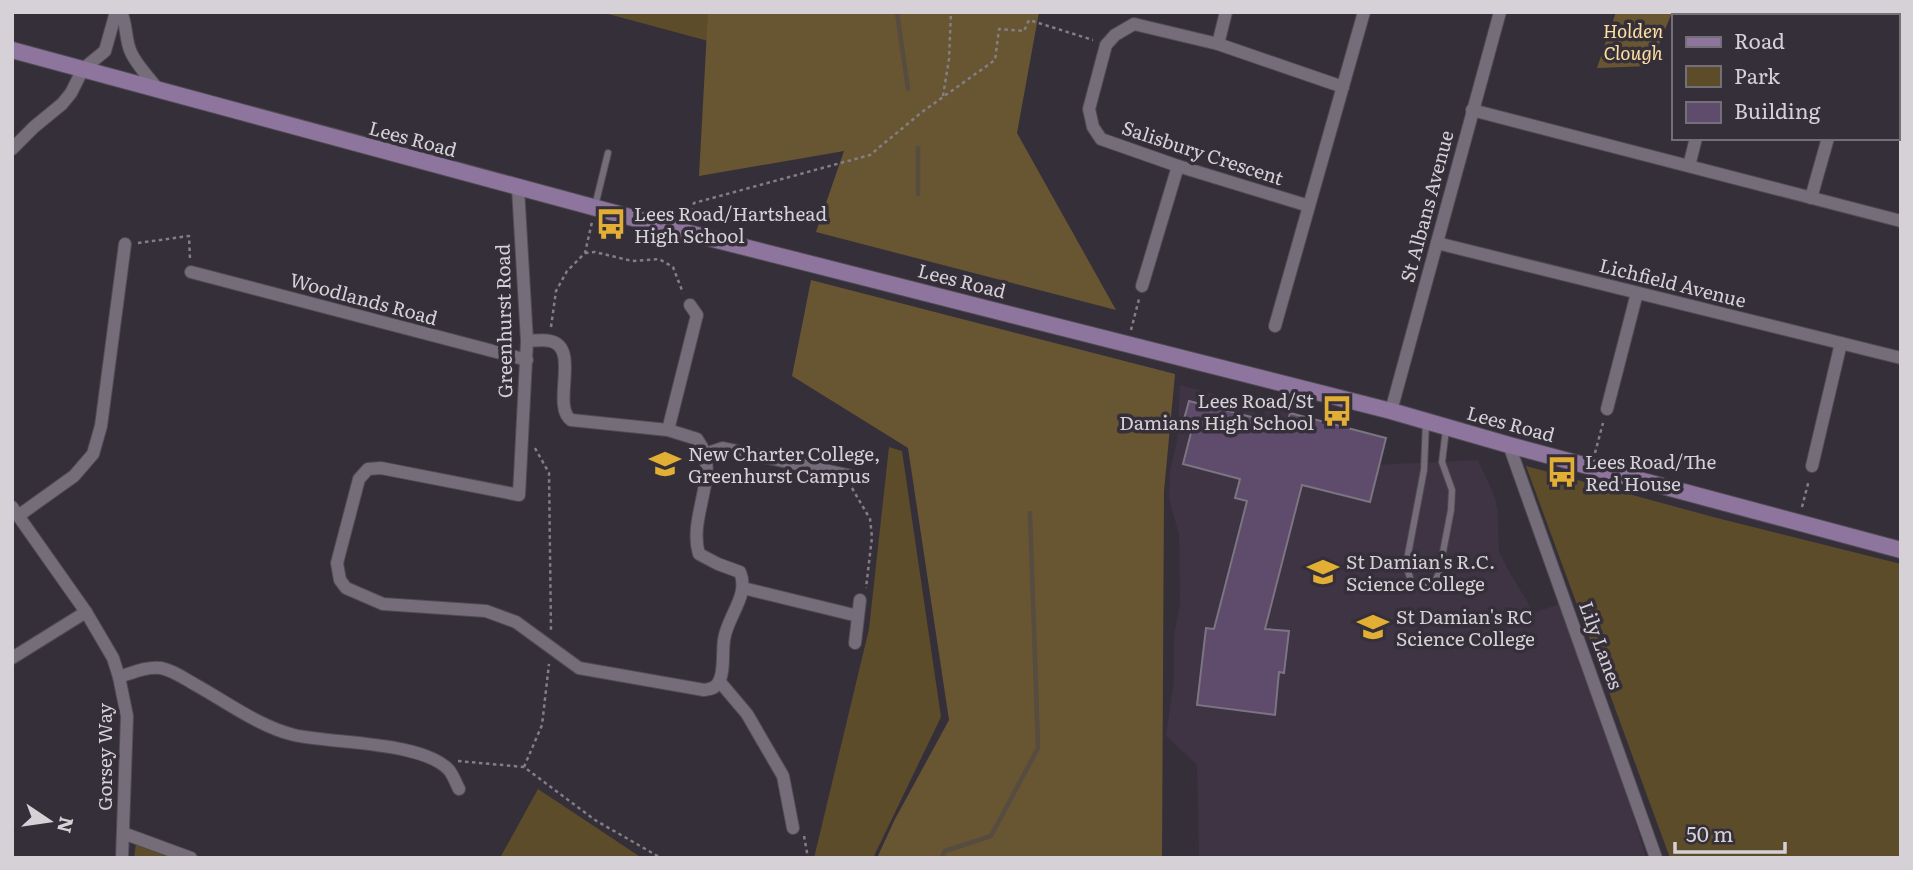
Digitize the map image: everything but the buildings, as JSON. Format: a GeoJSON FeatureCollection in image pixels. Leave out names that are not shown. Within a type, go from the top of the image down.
{"type":"FeatureCollection","features":[{"type":"Feature","properties":{"kind":"main road","name":"Lees Road"},"geometry":{"type":"LineString","coordinates":[[12,50],[518,188],[1391,411],[1901,550]]}},
{"type":"Feature","properties":{"kind":"street"},"geometry":{"type":"LineString","coordinates":[[12,149],[62,104],[83,69],[105,51],[119,12]]}},
{"type":"Feature","properties":{"kind":"street"},"geometry":{"type":"LineString","coordinates":[[119,12],[126,23],[130,53],[159,91]]}},
{"type":"Feature","properties":{"kind":"street"},"geometry":{"type":"LineString","coordinates":[[1218,44],[1226,12]]}},
{"type":"Feature","properties":{"kind":"street"},"geometry":{"type":"LineString","coordinates":[[1275,326],[1364,12]]}},
{"type":"Feature","properties":{"kind":"street","name":"St Albans Avenue"},"geometry":{"type":"LineString","coordinates":[[1391,411],[1500,12]]}},
{"type":"Feature","properties":{"kind":"street"},"geometry":{"type":"LineString","coordinates":[[1106,45],[1115,35],[1134,24],[1218,44],[1343,87]]}},
{"type":"Feature","properties":{"kind":"street","name":"Salisbury Crescent"},"geometry":{"type":"LineString","coordinates":[[1106,45],[1089,109],[1093,127],[1101,139],[1309,206]]}},
{"type":"Feature","properties":{"kind":"street"},"geometry":{"type":"LineString","coordinates":[[1472,110],[1901,221]]}},
{"type":"Feature","properties":{"kind":"street"},"geometry":{"type":"LineString","coordinates":[[1689,166],[1696,140]]}},
{"type":"Feature","properties":{"kind":"street"},"geometry":{"type":"LineString","coordinates":[[1811,198],[1827,140]]}},
{"type":"Feature","properties":{"kind":"street"},"geometry":{"type":"LineString","coordinates":[[1142,286],[1178,166]]}},
{"type":"Feature","properties":{"kind":"street","name":"Greenhurst Road"},"geometry":{"type":"LineString","coordinates":[[518,188],[527,341],[519,495],[381,468],[368,469],[359,479],[337,563],[340,580],[346,588],[383,604],[486,611],[516,622],[551,649]]}},
{"type":"Feature","properties":{"kind":"street","name":"Lichfield Avenue"},"geometry":{"type":"LineString","coordinates":[[1437,243],[1901,358]]}},
{"type":"Feature","properties":{"kind":"street"},"geometry":{"type":"LineString","coordinates":[[15,512],[74,476],[93,454],[102,426],[125,244]]}},
{"type":"Feature","properties":{"kind":"street","name":"Woodlands Road"},"geometry":{"type":"LineString","coordinates":[[191,272],[527,360]]}},
{"type":"Feature","properties":{"kind":"street"},"geometry":{"type":"LineString","coordinates":[[1607,409],[1637,293]]}},
{"type":"Feature","properties":{"kind":"street"},"geometry":{"type":"LineString","coordinates":[[668,430],[697,315],[690,305]]}},
{"type":"Feature","properties":{"kind":"street"},"geometry":{"type":"LineString","coordinates":[[527,341],[550,341],[559,345],[564,354],[567,418],[668,430],[697,439],[705,454],[705,474],[695,541],[699,554],[740,572],[744,581],[724,636],[719,682],[714,688],[704,690],[579,668],[551,649]]}},
{"type":"Feature","properties":{"kind":"street"},"geometry":{"type":"LineString","coordinates":[[1812,466],[1841,344]]}},
{"type":"Feature","properties":{"kind":"street","name":"Lily Lanes"},"geometry":{"type":"LineString","coordinates":[[1509,445],[1657,858]]}},
{"type":"Feature","properties":{"kind":"street"},"geometry":{"type":"LineString","coordinates":[[705,454],[723,448],[852,476]]}},
{"type":"Feature","properties":{"kind":"street","name":"Gorsey Way"},"geometry":{"type":"LineString","coordinates":[[15,512],[86,612],[113,658],[119,677],[127,716],[121,858]]}},
{"type":"Feature","properties":{"kind":"street"},"geometry":{"type":"LineString","coordinates":[[743,588],[858,616]]}},
{"type":"Feature","properties":{"kind":"street"},"geometry":{"type":"LineString","coordinates":[[855,643],[860,600]]}},
{"type":"Feature","properties":{"kind":"street"},"geometry":{"type":"LineString","coordinates":[[12,659],[86,612]]}},
{"type":"Feature","properties":{"kind":"street"},"geometry":{"type":"LineString","coordinates":[[119,677],[152,667],[166,670],[242,713],[277,729],[313,739],[391,747],[441,764],[450,772],[459,789]]}},
{"type":"Feature","properties":{"kind":"street"},"geometry":{"type":"LineString","coordinates":[[719,682],[747,714],[783,776],[793,828]]}},
{"type":"Feature","properties":{"kind":"street"},"geometry":{"type":"LineString","coordinates":[[124,833],[191,858]]}},
{"type":"Feature","properties":{"kind":"lane"},"geometry":{"type":"LineString","coordinates":[[595,208],[608,153]]}},
{"type":"Feature","properties":{"kind":"lane"},"geometry":{"type":"LineString","coordinates":[[1426,421],[1424,470],[1406,565],[1412,584],[1417,587],[1432,587],[1439,573],[1443,553],[1452,490],[1442,462],[1446,427]]}},
{"type":"Feature","properties":{"kind":"path"},"geometry":{"type":"LineString","coordinates":[[942,97],[949,59],[951,12]]}},
{"type":"Feature","properties":{"kind":"path"},"geometry":{"type":"LineString","coordinates":[[685,232],[694,203],[870,155],[942,97],[995,61],[999,29],[1024,31],[1030,20],[1106,45]]}},
{"type":"Feature","properties":{"kind":"path"},"geometry":{"type":"LineString","coordinates":[[550,341],[556,291],[567,271],[585,253],[595,208]]}},
{"type":"Feature","properties":{"kind":"path"},"geometry":{"type":"LineString","coordinates":[[125,244],[189,236],[191,272]]}},
{"type":"Feature","properties":{"kind":"path"},"geometry":{"type":"LineString","coordinates":[[585,253],[595,252],[626,261],[653,259],[667,263],[676,272],[690,305]]}},
{"type":"Feature","properties":{"kind":"path"},"geometry":{"type":"LineString","coordinates":[[1134,319],[1138,302]]}},
{"type":"Feature","properties":{"kind":"path"},"geometry":{"type":"LineString","coordinates":[[1591,466],[1607,409]]}},
{"type":"Feature","properties":{"kind":"path"},"geometry":{"type":"LineString","coordinates":[[524,767],[542,725],[551,649],[549,473],[535,449]]}},
{"type":"Feature","properties":{"kind":"path"},"geometry":{"type":"LineString","coordinates":[[1797,523],[1812,466]]}},
{"type":"Feature","properties":{"kind":"path"},"geometry":{"type":"LineString","coordinates":[[852,476],[852,491],[870,519],[872,537],[868,583],[860,600]]}},
{"type":"Feature","properties":{"kind":"path"},"geometry":{"type":"LineString","coordinates":[[450,772],[459,760],[524,767],[595,820],[661,858]]}},
{"type":"Feature","properties":{"kind":"path"},"geometry":{"type":"LineString","coordinates":[[793,828],[806,837],[808,858]]}},
{"type":"Feature","properties":{"kind":"shaded area","name":"St Damian's RC Science College"},"geometry":{"type":"Polygon","coordinates":[[[1180,385],[1226,397],[1262,416],[1268,406],[1381,437],[1373,465],[1478,460],[1495,497],[1499,552],[1509,571],[1534,613],[1561,603],[1606,724],[1646,858],[1199,858],[1197,765],[1166,736],[1174,680],[1174,635],[1180,604],[1179,535],[1169,499],[1170,471],[1177,441],[1180,385]]]}},
{"type":"Feature","properties":{"kind":"green space"},"geometry":{"type":"Polygon","coordinates":[[[601,12],[708,12],[708,41],[601,12]]]}},
{"type":"Feature","properties":{"kind":"green space"},"geometry":{"type":"Polygon","coordinates":[[[708,12],[1039,12],[1017,133],[1116,310],[816,232],[844,151],[699,176],[708,12]]]}},
{"type":"Feature","properties":{"kind":"green space","name":"Holden Clough"},"geometry":{"type":"Polygon","coordinates":[[[1616,12],[1761,12],[1672,14],[1650,66],[1597,68],[1616,12]]]}},
{"type":"Feature","properties":{"kind":"green space"},"geometry":{"type":"Polygon","coordinates":[[[811,280],[1175,374],[1164,491],[1162,858],[877,858],[949,720],[908,448],[792,376],[811,280]]]}},
{"type":"Feature","properties":{"kind":"green space"},"geometry":{"type":"Polygon","coordinates":[[[889,447],[902,451],[941,717],[873,858],[814,858],[869,629],[889,447]]]}},
{"type":"Feature","properties":{"kind":"green space"},"geometry":{"type":"Polygon","coordinates":[[[1526,466],[1901,564],[1901,858],[1670,858],[1526,466]]]}},
{"type":"Feature","properties":{"kind":"green space"},"geometry":{"type":"Polygon","coordinates":[[[538,789],[642,858],[500,858],[538,789]]]}},
{"type":"Feature","properties":{"kind":"green space"},"geometry":{"type":"Polygon","coordinates":[[[136,844],[170,858],[134,858],[136,844]]]}},
{"type":"Feature","properties":{"kind":"waterway"},"geometry":{"type":"LineString","coordinates":[[897,12],[908,89]]}},
{"type":"Feature","properties":{"kind":"waterway"},"geometry":{"type":"LineString","coordinates":[[918,148],[918,194]]}},
{"type":"Feature","properties":{"kind":"waterway"},"geometry":{"type":"LineString","coordinates":[[942,858],[945,851],[991,836],[1038,748],[1030,513]]}},
{"type":"Feature","properties":{"kind":"place","name":"Lees Road/Hartshead High School"},"geometry":{"type":"Point","coordinates":[611,224]}},
{"type":"Feature","properties":{"kind":"place","name":"Lees Road/St Damians High School"},"geometry":{"type":"Point","coordinates":[1337,411]}},
{"type":"Feature","properties":{"kind":"place","name":"New Charter College, Greenhurst Campus"},"geometry":{"type":"Point","coordinates":[665,464]}},
{"type":"Feature","properties":{"kind":"place","name":"Lees Road/The Red House"},"geometry":{"type":"Point","coordinates":[1562,472]}},
{"type":"Feature","properties":{"kind":"place","name":"St Damian's R.C. Science College"},"geometry":{"type":"Point","coordinates":[1323,572]}},
{"type":"Feature","properties":{"kind":"place","name":"St Damian's RC Science College"},"geometry":{"type":"Point","coordinates":[1373,627]}}]}
